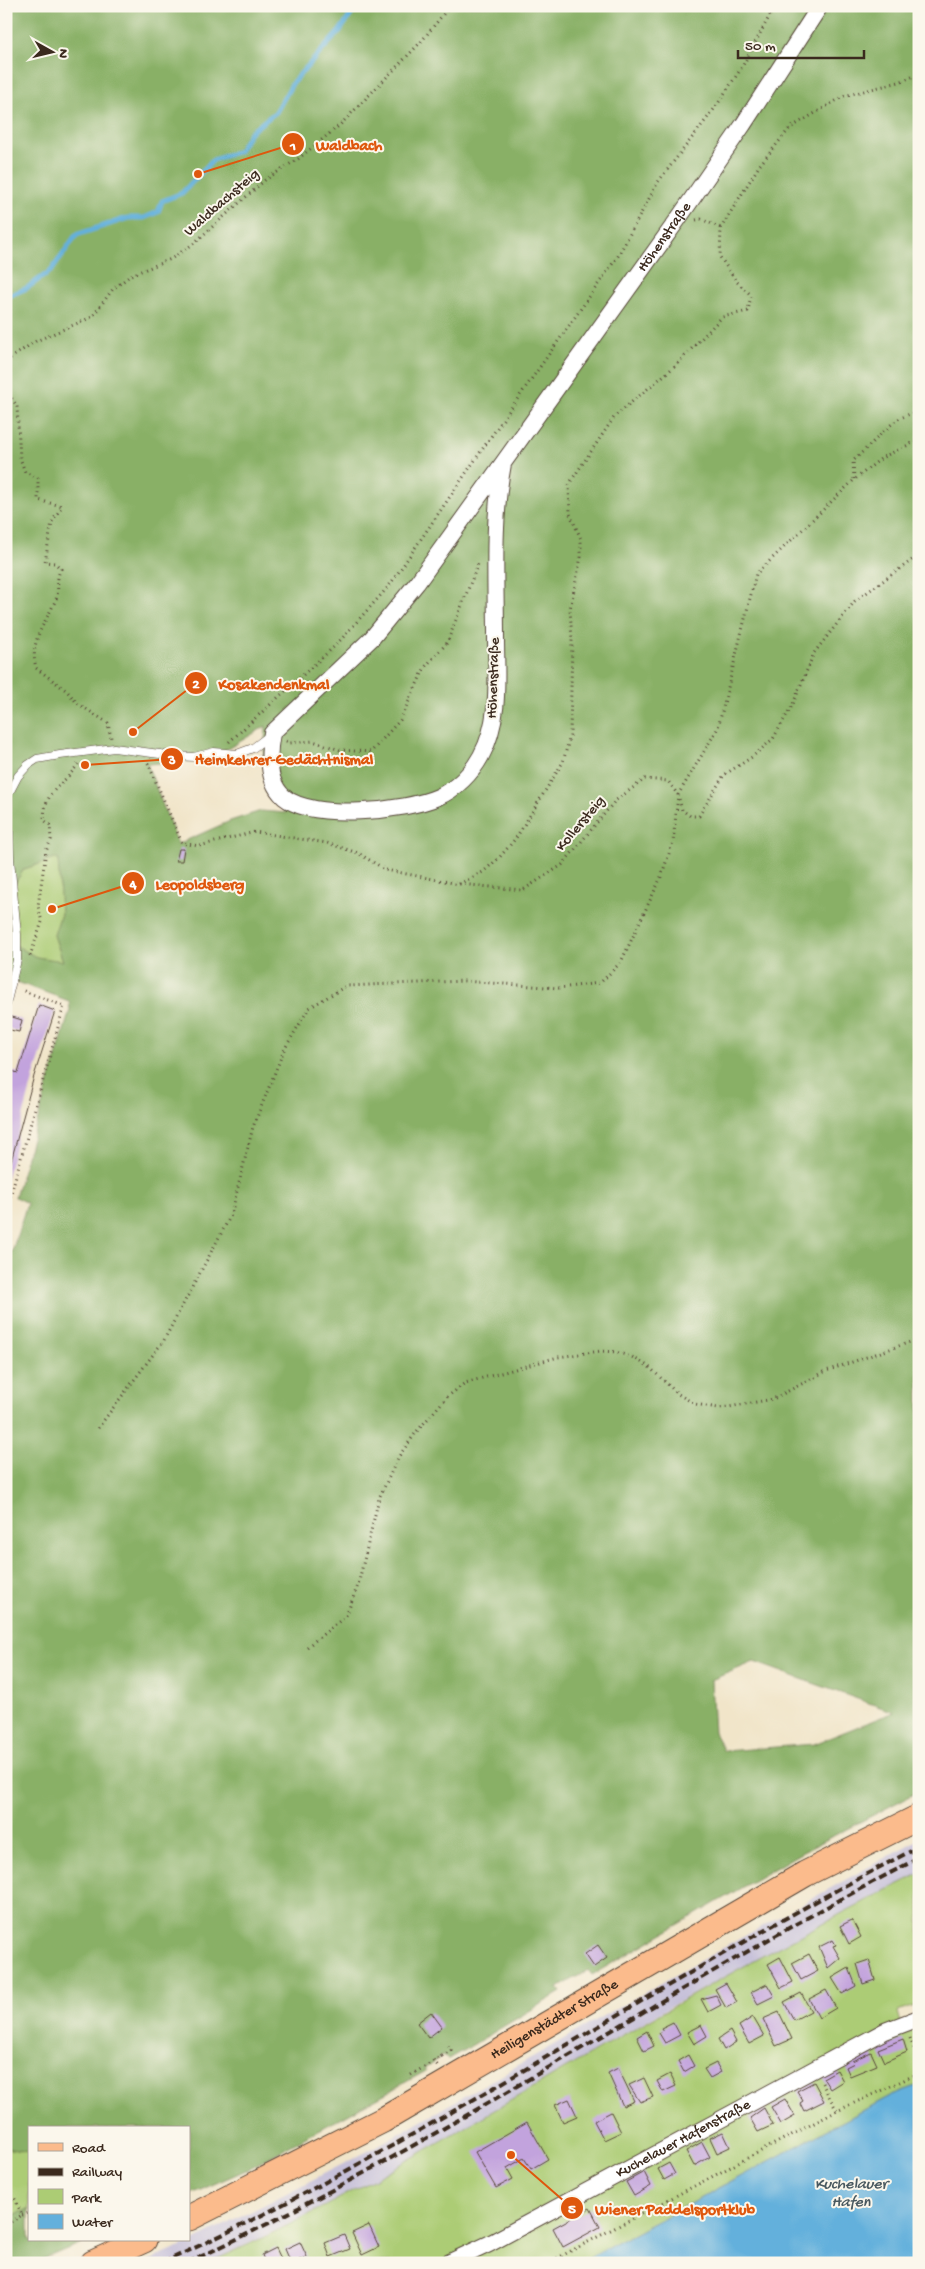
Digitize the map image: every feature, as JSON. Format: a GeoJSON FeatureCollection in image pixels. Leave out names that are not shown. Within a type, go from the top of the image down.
{"type":"FeatureCollection","features":[{"type":"Feature","properties":{"kind":"main road","name":"Heiligenstädter Straße"},"geometry":{"type":"LineString","coordinates":[[190,2217],[383,2120],[805,1874],[919,1817]]}},
{"type":"Feature","properties":{"kind":"main road"},"geometry":{"type":"LineString","coordinates":[[93,2263],[140,2242]]}},
{"type":"Feature","properties":{"kind":"street","name":"Höhenstraße"},"geometry":{"type":"LineString","coordinates":[[503,464],[495,524],[495,705],[492,731],[481,756],[464,780],[439,797],[409,807],[378,811],[320,810],[298,806],[283,797],[271,773],[268,755],[272,734],[372,638],[417,583],[744,125],[820,6]]}},
{"type":"Feature","properties":{"kind":"street","name":"Kuchelauer Hafenstraße"},"geometry":{"type":"LineString","coordinates":[[448,2263],[489,2244],[814,2070],[884,2030],[912,2021]]}},
{"type":"Feature","properties":{"kind":"lane"},"geometry":{"type":"LineString","coordinates":[[6,1006],[17,960],[18,934],[10,859],[8,795],[18,776],[28,765],[38,759],[114,748],[194,757],[214,752],[237,754],[253,748],[272,734]]}},
{"type":"Feature","properties":{"kind":"path","name":"Waldbachsteig"},"geometry":{"type":"LineString","coordinates":[[6,361],[36,341],[92,316],[113,289],[131,275],[171,259],[193,244],[265,180],[298,158],[340,125],[420,43],[450,6]]}},
{"type":"Feature","properties":{"kind":"path"},"geometry":{"type":"LineString","coordinates":[[214,752],[226,744],[336,645],[389,586],[618,256],[658,182],[715,108],[742,67],[775,6]]}},
{"type":"Feature","properties":{"kind":"path"},"geometry":{"type":"LineString","coordinates":[[459,884],[483,872],[499,858],[516,838],[563,762],[568,744],[570,736],[572,640],[570,609],[581,557],[581,539],[570,514],[569,484],[615,416],[675,366],[722,317],[748,311],[751,295],[736,281],[720,257],[721,228],[759,166],[790,128],[844,96],[899,82],[919,74]]}},
{"type":"Feature","properties":{"kind":"path"},"geometry":{"type":"LineString","coordinates":[[676,222],[701,220],[721,228]]}},
{"type":"Feature","properties":{"kind":"path"},"geometry":{"type":"LineString","coordinates":[[6,390],[17,406],[20,458],[25,472],[38,478],[38,500],[62,506],[52,522],[45,562],[55,563],[61,569],[57,575],[56,598],[40,628],[32,654],[36,668],[67,691],[76,703],[108,723],[114,748]]}},
{"type":"Feature","properties":{"kind":"path"},"geometry":{"type":"LineString","coordinates":[[854,480],[853,461],[896,420],[919,410]]}},
{"type":"Feature","properties":{"kind":"path"},"geometry":{"type":"LineString","coordinates":[[98,1428],[164,1340],[231,1216],[253,1127],[284,1050],[309,1008],[346,986],[464,981],[559,988],[600,983],[620,962],[660,877],[673,842],[678,795],[718,728],[756,574],[854,480],[883,457],[919,440]]}},
{"type":"Feature","properties":{"kind":"path","name":"Kollersteig"},"geometry":{"type":"LineString","coordinates":[[143,752],[182,843],[199,846],[255,832],[327,843],[358,853],[386,870],[459,884],[524,890],[562,865],[614,801],[645,779],[668,781],[678,795],[682,810],[690,816],[699,816],[724,775],[752,758],[773,738],[793,704],[814,653],[855,602],[919,556]]}},
{"type":"Feature","properties":{"kind":"path"},"geometry":{"type":"LineString","coordinates":[[272,734],[290,743],[313,741],[340,750],[371,752],[400,720],[426,667],[447,643],[478,560]]}},
{"type":"Feature","properties":{"kind":"path"},"geometry":{"type":"LineString","coordinates":[[27,964],[42,922],[38,906],[46,851],[51,840],[50,825],[44,820],[44,806],[55,787],[78,765],[77,752]]}},
{"type":"Feature","properties":{"kind":"path"},"geometry":{"type":"LineString","coordinates":[[6,1211],[64,1006],[18,990],[21,981]]}},
{"type":"Feature","properties":{"kind":"path"},"geometry":{"type":"LineString","coordinates":[[306,1646],[346,1616],[358,1585],[379,1498],[399,1456],[416,1431],[446,1398],[466,1383],[558,1357],[601,1351],[616,1352],[632,1357],[648,1366],[678,1394],[695,1404],[718,1408],[729,1407],[773,1399],[833,1368],[919,1339]]}},
{"type":"Feature","properties":{"kind":"path"},"geometry":{"type":"LineString","coordinates":[[912,2021],[919,2062]]}},
{"type":"Feature","properties":{"kind":"path"},"geometry":{"type":"LineString","coordinates":[[442,2056],[451,2050],[448,2046]]}},
{"type":"Feature","properties":{"kind":"path"},"geometry":{"type":"LineString","coordinates":[[411,2075],[424,2068]]}},
{"type":"Feature","properties":{"kind":"path"},"geometry":{"type":"LineString","coordinates":[[814,2070],[837,2111]]}},
{"type":"Feature","properties":{"kind":"path"},"geometry":{"type":"LineString","coordinates":[[548,2263],[837,2111],[919,2073]]}},
{"type":"Feature","properties":{"kind":"path"},"geometry":{"type":"LineString","coordinates":[[6,2195],[14,2197],[22,2215]]}},
{"type":"Feature","properties":{"kind":"path"},"geometry":{"type":"LineString","coordinates":[[7,2224],[28,2213]]}},
{"type":"Feature","properties":{"kind":"shaded area"},"geometry":{"type":"Polygon","coordinates":[[[919,1839],[919,1874],[861,1903],[671,2006],[355,2192],[209,2263],[144,2263],[190,2243],[370,2150],[705,1958],[919,1839]]]}},
{"type":"Feature","properties":{"kind":"green space"},"geometry":{"type":"Polygon","coordinates":[[[6,6],[919,6],[919,1791],[799,1854],[592,1975],[588,1970],[558,1988],[561,1992],[448,2059],[442,2056],[424,2068],[426,2071],[246,2170],[190,2195],[190,2126],[28,2126],[28,2152],[6,2148],[6,1251],[12,1252],[27,1203],[15,1197],[70,1010],[69,1001],[6,978],[6,940],[36,957],[63,961],[54,935],[61,914],[58,858],[24,869],[6,897],[6,6]],[[266,726],[214,757],[202,760],[147,764],[178,844],[230,821],[261,811],[286,813],[279,803],[263,763],[266,726]],[[754,1662],[711,1680],[714,1733],[724,1751],[814,1744],[894,1712],[754,1662]]]}},
{"type":"Feature","properties":{"kind":"green space"},"geometry":{"type":"Polygon","coordinates":[[[59,857],[61,914],[54,935],[63,962],[36,957],[6,940],[6,897],[24,869],[59,857]]]}},
{"type":"Feature","properties":{"kind":"green space"},"geometry":{"type":"Polygon","coordinates":[[[919,1874],[919,2004],[898,2012],[904,2034],[919,2029],[919,2085],[892,2095],[580,2263],[208,2263],[292,2223],[374,2180],[724,1977],[821,1924],[919,1874]]]}},
{"type":"Feature","properties":{"kind":"green space"},"geometry":{"type":"Polygon","coordinates":[[[6,2148],[28,2152],[28,2209],[6,2218],[6,2148]]]}},
{"type":"Feature","properties":{"kind":"green space"},"geometry":{"type":"Polygon","coordinates":[[[28,2209],[28,2242],[84,2242],[33,2263],[6,2263],[6,2218],[28,2209]]]}},
{"type":"Feature","properties":{"kind":"water","name":"Kuchelauer Hafen"},"geometry":{"type":"Polygon","coordinates":[[[919,2085],[919,2263],[580,2263],[892,2095],[919,2085]]]}},
{"type":"Feature","properties":{"kind":"building"},"geometry":{"type":"Polygon","coordinates":[[[179,849],[184,849],[182,861],[176,861],[179,849]]]}},
{"type":"Feature","properties":{"kind":"building"},"geometry":{"type":"Polygon","coordinates":[[[39,1005],[55,1011],[34,1076],[6,1180],[6,1069],[18,1073],[39,1005]]]}},
{"type":"Feature","properties":{"kind":"building"},"geometry":{"type":"Polygon","coordinates":[[[9,1016],[22,1020],[19,1032],[6,1029],[9,1016]]]}},
{"type":"Feature","properties":{"kind":"building"},"geometry":{"type":"Polygon","coordinates":[[[852,1920],[861,1937],[849,1944],[840,1926],[852,1920]]]}},
{"type":"Feature","properties":{"kind":"building"},"geometry":{"type":"Polygon","coordinates":[[[833,1940],[836,1945],[833,1946],[840,1958],[828,1968],[819,1947],[833,1940]]]}},
{"type":"Feature","properties":{"kind":"building"},"geometry":{"type":"Polygon","coordinates":[[[598,1945],[607,1958],[594,1967],[585,1954],[598,1945]]]}},
{"type":"Feature","properties":{"kind":"building"},"geometry":{"type":"Polygon","coordinates":[[[809,1954],[818,1971],[801,1980],[792,1963],[809,1954]]]}},
{"type":"Feature","properties":{"kind":"building"},"geometry":{"type":"Polygon","coordinates":[[[780,1957],[793,1982],[781,1988],[768,1964],[780,1957]]]}},
{"type":"Feature","properties":{"kind":"building"},"geometry":{"type":"Polygon","coordinates":[[[869,1960],[875,1980],[863,1984],[857,1964],[869,1960]]]}},
{"type":"Feature","properties":{"kind":"building"},"geometry":{"type":"Polygon","coordinates":[[[849,1968],[856,1986],[842,1994],[832,1978],[849,1968]]]}},
{"type":"Feature","properties":{"kind":"building"},"geometry":{"type":"Polygon","coordinates":[[[726,1983],[737,2002],[726,2008],[715,1989],[726,1983]]]}},
{"type":"Feature","properties":{"kind":"building"},"geometry":{"type":"Polygon","coordinates":[[[767,1984],[774,1996],[758,2004],[751,1992],[767,1984]]]}},
{"type":"Feature","properties":{"kind":"building"},"geometry":{"type":"Polygon","coordinates":[[[826,1990],[836,2008],[819,2018],[809,1999],[826,1990]]]}},
{"type":"Feature","properties":{"kind":"building"},"geometry":{"type":"Polygon","coordinates":[[[801,1993],[811,2011],[794,2020],[784,2002],[801,1993]]]}},
{"type":"Feature","properties":{"kind":"building"},"geometry":{"type":"Polygon","coordinates":[[[716,1995],[721,2005],[708,2012],[701,1999],[716,1995]]]}},
{"type":"Feature","properties":{"kind":"building"},"geometry":{"type":"Polygon","coordinates":[[[431,2012],[442,2027],[428,2038],[417,2023],[431,2012]]]}},
{"type":"Feature","properties":{"kind":"building"},"geometry":{"type":"Polygon","coordinates":[[[779,2012],[792,2039],[776,2046],[763,2019],[779,2012]]]}},
{"type":"Feature","properties":{"kind":"building"},"geometry":{"type":"Polygon","coordinates":[[[753,2017],[764,2036],[749,2044],[739,2026],[753,2017]]]}},
{"type":"Feature","properties":{"kind":"building"},"geometry":{"type":"Polygon","coordinates":[[[673,2022],[680,2035],[665,2043],[659,2033],[663,2031],[661,2028],[673,2022]]]}},
{"type":"Feature","properties":{"kind":"building"},"geometry":{"type":"Polygon","coordinates":[[[701,2025],[707,2036],[694,2044],[687,2032],[701,2025]]]}},
{"type":"Feature","properties":{"kind":"building"},"geometry":{"type":"Polygon","coordinates":[[[647,2031],[654,2046],[644,2051],[637,2037],[647,2031]]]}},
{"type":"Feature","properties":{"kind":"building"},"geometry":{"type":"Polygon","coordinates":[[[730,2031],[736,2042],[724,2050],[718,2039],[730,2031]]]}},
{"type":"Feature","properties":{"kind":"building"},"geometry":{"type":"Polygon","coordinates":[[[903,2039],[907,2052],[884,2062],[878,2049],[903,2039]]]}},
{"type":"Feature","properties":{"kind":"building"},"geometry":{"type":"Polygon","coordinates":[[[871,2052],[877,2065],[850,2076],[846,2067],[854,2063],[852,2061],[871,2052]]]}},
{"type":"Feature","properties":{"kind":"building"},"geometry":{"type":"Polygon","coordinates":[[[688,2055],[694,2066],[684,2072],[678,2061],[688,2055]]]}},
{"type":"Feature","properties":{"kind":"building"},"geometry":{"type":"Polygon","coordinates":[[[716,2063],[721,2072],[710,2078],[704,2069],[716,2063]]]}},
{"type":"Feature","properties":{"kind":"building"},"geometry":{"type":"Polygon","coordinates":[[[618,2068],[634,2101],[623,2106],[608,2073],[618,2068]]]}},
{"type":"Feature","properties":{"kind":"building"},"geometry":{"type":"Polygon","coordinates":[[[837,2070],[843,2081],[830,2089],[823,2078],[837,2070]]]}},
{"type":"Feature","properties":{"kind":"building"},"geometry":{"type":"Polygon","coordinates":[[[670,2074],[676,2086],[663,2092],[657,2081],[670,2074]]]}},
{"type":"Feature","properties":{"kind":"building"},"geometry":{"type":"Polygon","coordinates":[[[644,2078],[653,2097],[640,2102],[629,2085],[644,2078]]]}},
{"type":"Feature","properties":{"kind":"building"},"geometry":{"type":"Polygon","coordinates":[[[814,2082],[824,2101],[804,2111],[800,2103],[803,2101],[797,2091],[814,2082]]]}},
{"type":"Feature","properties":{"kind":"building"},"geometry":{"type":"Polygon","coordinates":[[[569,2099],[577,2116],[563,2122],[555,2105],[569,2099]]]}},
{"type":"Feature","properties":{"kind":"building"},"geometry":{"type":"Polygon","coordinates":[[[785,2099],[795,2116],[781,2124],[771,2107],[785,2099]]]}},
{"type":"Feature","properties":{"kind":"building"},"geometry":{"type":"Polygon","coordinates":[[[764,2108],[773,2125],[758,2132],[750,2118],[764,2108]]]}},
{"type":"Feature","properties":{"kind":"building"},"geometry":{"type":"Polygon","coordinates":[[[611,2112],[621,2132],[604,2140],[594,2121],[611,2112]]]}},
{"type":"Feature","properties":{"kind":"building"},"geometry":{"type":"Polygon","coordinates":[[[527,2122],[548,2159],[531,2169],[524,2158],[507,2168],[513,2179],[496,2188],[475,2152],[527,2122]]]}},
{"type":"Feature","properties":{"kind":"building"},"geometry":{"type":"Polygon","coordinates":[[[723,2132],[730,2147],[717,2153],[710,2138],[723,2132]]]}},
{"type":"Feature","properties":{"kind":"building"},"geometry":{"type":"Polygon","coordinates":[[[702,2142],[710,2157],[694,2166],[686,2151],[702,2142]]]}},
{"type":"Feature","properties":{"kind":"building"},"geometry":{"type":"Polygon","coordinates":[[[669,2163],[675,2174],[664,2180],[658,2169],[669,2163]]]}},
{"type":"Feature","properties":{"kind":"building"},"geometry":{"type":"Polygon","coordinates":[[[644,2172],[651,2186],[634,2196],[626,2182],[644,2172]]]}},
{"type":"Feature","properties":{"kind":"building"},"geometry":{"type":"Polygon","coordinates":[[[590,2208],[600,2227],[563,2247],[553,2228],[590,2208]]]}},
{"type":"Feature","properties":{"kind":"building"},"geometry":{"type":"Polygon","coordinates":[[[369,2225],[379,2247],[362,2255],[352,2233],[369,2225]]]}},
{"type":"Feature","properties":{"kind":"building"},"geometry":{"type":"Polygon","coordinates":[[[344,2235],[350,2249],[330,2257],[325,2243],[344,2235]]]}},
{"type":"Feature","properties":{"kind":"building"},"geometry":{"type":"Polygon","coordinates":[[[300,2242],[307,2257],[291,2263],[285,2249],[300,2242]]]}},
{"type":"Feature","properties":{"kind":"building"},"geometry":{"type":"Polygon","coordinates":[[[276,2248],[283,2263],[265,2263],[262,2255],[276,2248]]]}},
{"type":"Feature","properties":{"kind":"waterway"},"geometry":{"type":"LineString","coordinates":[[6,297],[27,288],[52,270],[76,235],[128,218],[144,218],[158,212],[162,201],[182,193],[213,160],[239,151],[250,132],[276,112],[293,82],[339,32],[357,6]]}},
{"type":"Feature","properties":{"kind":"railway"},"geometry":{"type":"LineString","coordinates":[[162,2263],[259,2216],[355,2166],[729,1950],[823,1897],[919,1847]]}},
{"type":"Feature","properties":{"kind":"railway"},"geometry":{"type":"LineString","coordinates":[[187,2263],[281,2217],[373,2168],[736,1958],[919,1858]]}},
{"type":"Feature","properties":{"kind":"place","name":"Waldbach"},"geometry":{"type":"Point","coordinates":[198,174]}},
{"type":"Feature","properties":{"kind":"place","name":"Kosakendenkmal"},"geometry":{"type":"Point","coordinates":[133,732]}},
{"type":"Feature","properties":{"kind":"place","name":"Heimkehrer-Gedächtnismal"},"geometry":{"type":"Point","coordinates":[85,765]}},
{"type":"Feature","properties":{"kind":"place","name":"Leopoldsberg"},"geometry":{"type":"Point","coordinates":[52,909]}},
{"type":"Feature","properties":{"kind":"place","name":"Wiener Paddelsportklub"},"geometry":{"type":"Point","coordinates":[511,2155]}}]}
